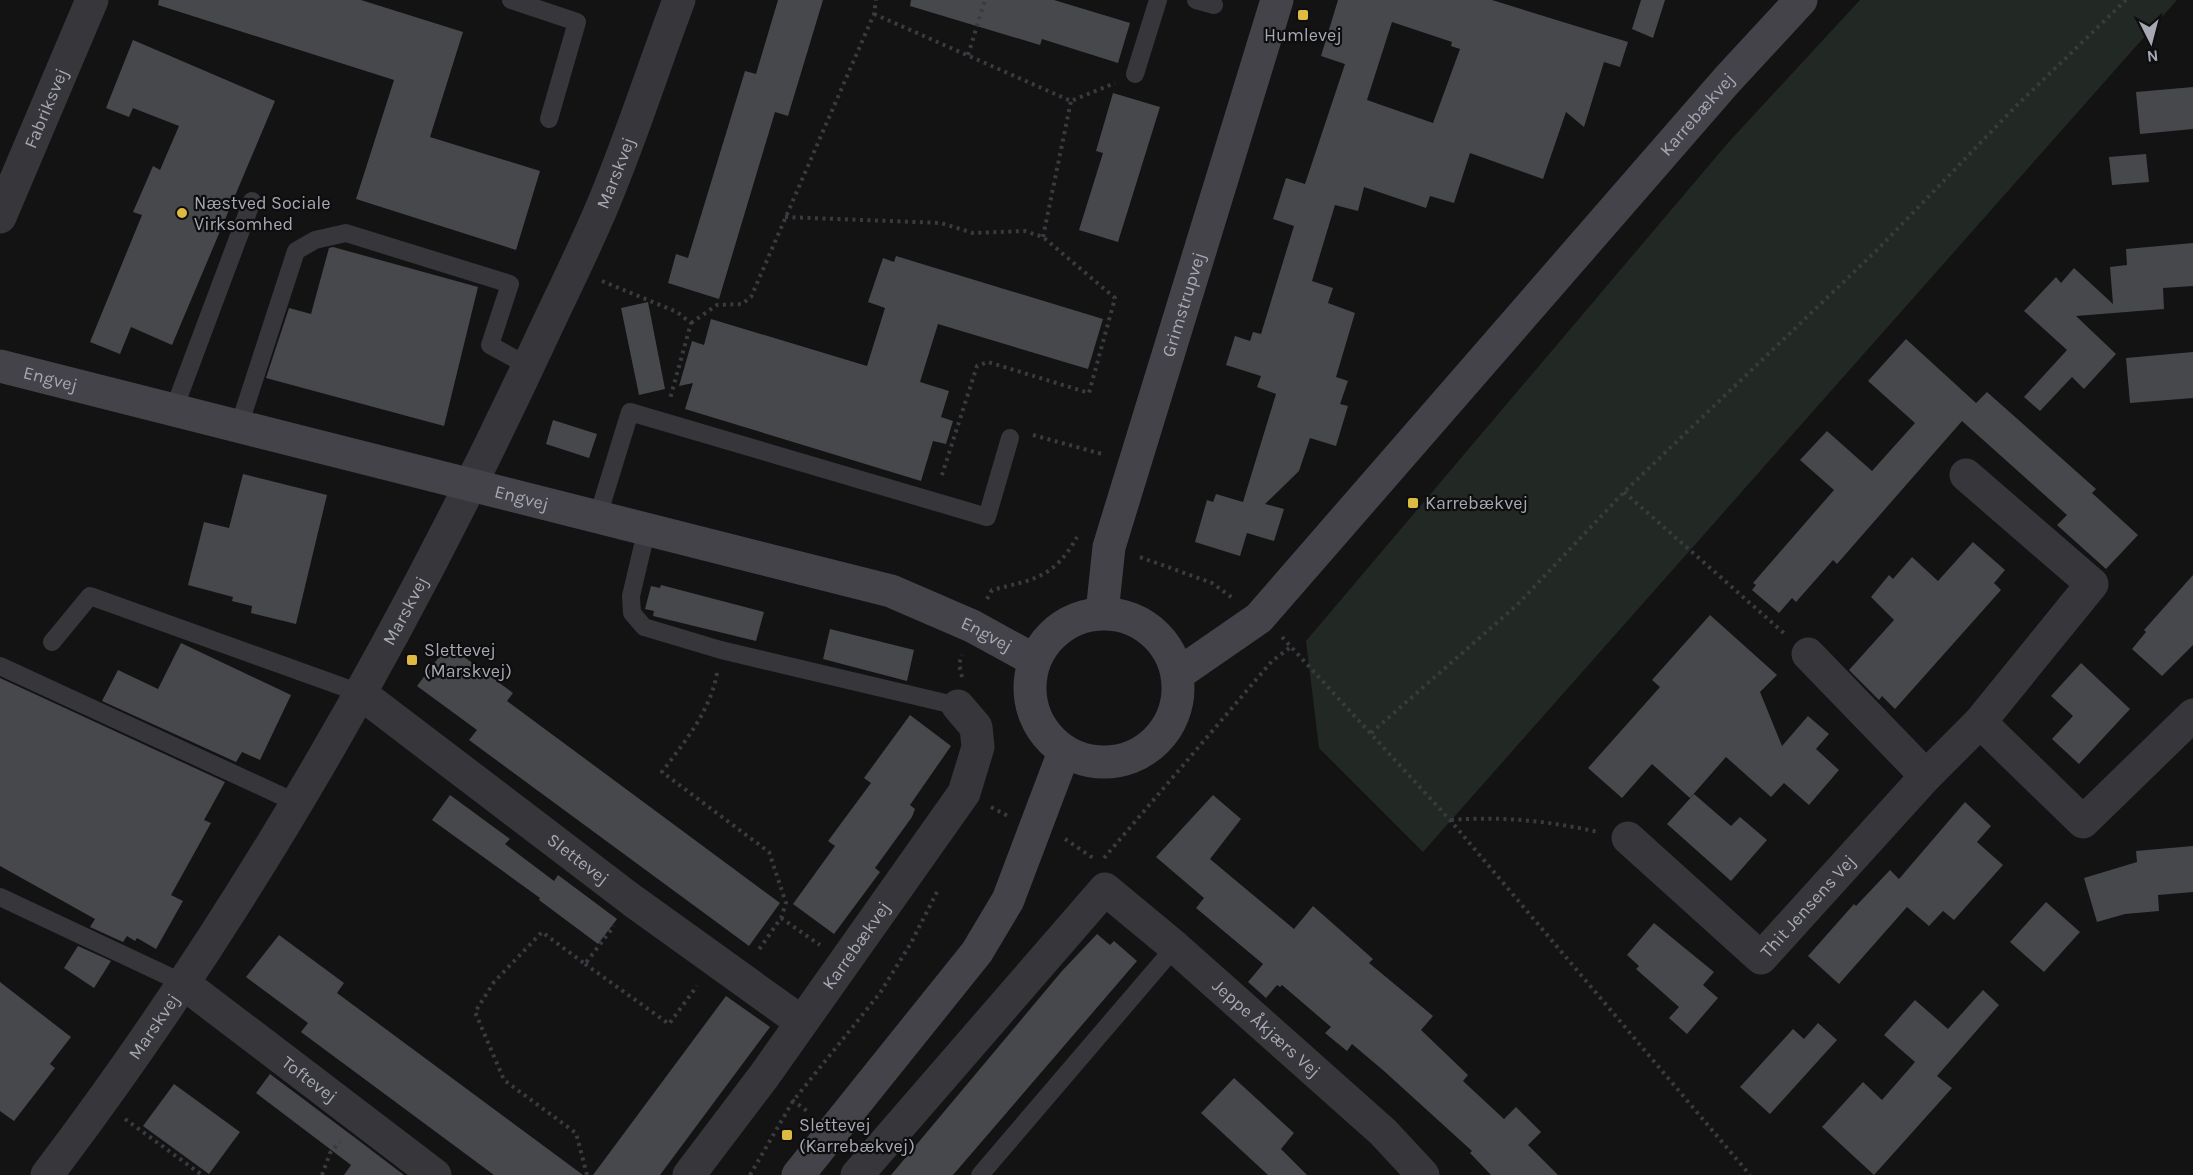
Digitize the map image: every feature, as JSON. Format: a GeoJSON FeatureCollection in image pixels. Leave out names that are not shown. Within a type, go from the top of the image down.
{"type":"FeatureCollection","features":[{"type":"Feature","properties":{"kind":"street","name":"Fabriksvej"},"geometry":{"type":"LineString","coordinates":[[0,217],[92,0]]}},
{"type":"Feature","properties":{"kind":"street","name":"Marskvej"},"geometry":{"type":"LineString","coordinates":[[47,1175],[102,1103],[183,983],[297,803],[360,693],[473,485],[600,213],[679,0]]}},
{"type":"Feature","properties":{"kind":"street","name":"Grimstrupvej"},"geometry":{"type":"LineString","coordinates":[[1102,613],[1109,547],[1277,0]]}},
{"type":"Feature","properties":{"kind":"street","name":"Karrebækvej"},"geometry":{"type":"LineString","coordinates":[[1178,674],[1259,618],[1727,80],[1801,0]]}},
{"type":"Feature","properties":{"kind":"street","name":"Engvej"},"geometry":{"type":"LineString","coordinates":[[0,366],[891,591],[972,626],[1035,660]]}},
{"type":"Feature","properties":{"kind":"street","name":"Thit Jensens Vej"},"geometry":{"type":"LineString","coordinates":[[1628,838],[1761,958],[1926,776],[1980,722],[2092,584],[1965,475]]}},
{"type":"Feature","properties":{"kind":"street"},"geometry":{"type":"LineString","coordinates":[[1102,613],[1123,616],[1143,624],[1159,637],[1171,654],[1178,674],[1178,699],[1171,722],[1149,747],[1136,756],[1112,763],[1087,761],[1064,752],[1048,738],[1036,721],[1030,701],[1029,680],[1035,660],[1045,641],[1061,626],[1081,617],[1102,613]]}},
{"type":"Feature","properties":{"kind":"street"},"geometry":{"type":"LineString","coordinates":[[1808,654],[1926,776]]}},
{"type":"Feature","properties":{"kind":"street","name":"Slettevej"},"geometry":{"type":"LineString","coordinates":[[360,693],[633,901],[800,1021]]}},
{"type":"Feature","properties":{"kind":"street","name":"Karrebækvej"},"geometry":{"type":"LineString","coordinates":[[689,1175],[764,1076],[800,1021],[964,793],[978,747],[976,727],[958,706]]}},
{"type":"Feature","properties":{"kind":"street"},"geometry":{"type":"LineString","coordinates":[[1980,722],[2083,822],[2193,715]]}},
{"type":"Feature","properties":{"kind":"street"},"geometry":{"type":"LineString","coordinates":[[798,1175],[977,952],[1008,900],[1064,752]]}},
{"type":"Feature","properties":{"kind":"street"},"geometry":{"type":"LineString","coordinates":[[857,1175],[1102,876]]}},
{"type":"Feature","properties":{"kind":"street","name":"Jeppe Åkjærs Vej"},"geometry":{"type":"LineString","coordinates":[[1102,876],[1175,947],[1383,1132],[1423,1175]]}},
{"type":"Feature","properties":{"kind":"street","name":"Toftevej"},"geometry":{"type":"LineString","coordinates":[[183,983],[435,1175]]}},
{"type":"Feature","properties":{"kind":"lane"},"geometry":{"type":"LineString","coordinates":[[511,0],[577,22],[549,119]]}},
{"type":"Feature","properties":{"kind":"lane"},"geometry":{"type":"LineString","coordinates":[[1135,74],[1158,0]]}},
{"type":"Feature","properties":{"kind":"lane"},"geometry":{"type":"LineString","coordinates":[[174,410],[252,201]]}},
{"type":"Feature","properties":{"kind":"lane"},"geometry":{"type":"LineString","coordinates":[[239,426],[296,251],[315,240],[346,233],[510,284],[490,345],[528,366]]}},
{"type":"Feature","properties":{"kind":"lane"},"geometry":{"type":"LineString","coordinates":[[598,516],[630,412],[987,517],[1010,438]]}},
{"type":"Feature","properties":{"kind":"lane"},"geometry":{"type":"LineString","coordinates":[[647,528],[631,596],[632,613],[644,627],[721,650],[958,706]]}},
{"type":"Feature","properties":{"kind":"lane"},"geometry":{"type":"LineString","coordinates":[[52,642],[90,596],[360,693]]}},
{"type":"Feature","properties":{"kind":"lane"},"geometry":{"type":"LineString","coordinates":[[0,666],[297,803]]}},
{"type":"Feature","properties":{"kind":"lane"},"geometry":{"type":"LineString","coordinates":[[0,897],[183,983]]}},
{"type":"Feature","properties":{"kind":"lane"},"geometry":{"type":"LineString","coordinates":[[980,1175],[1175,947]]}},
{"type":"Feature","properties":{"kind":"path"},"geometry":{"type":"LineString","coordinates":[[664,422],[691,323],[717,305],[742,303],[751,297],[874,14],[876,0]]}},
{"type":"Feature","properties":{"kind":"path"},"geometry":{"type":"LineString","coordinates":[[968,55],[985,0]]}},
{"type":"Feature","properties":{"kind":"path"},"geometry":{"type":"LineString","coordinates":[[1371,733],[1517,605],[1624,492],[1878,249],[2015,107],[2126,0]]}},
{"type":"Feature","properties":{"kind":"path"},"geometry":{"type":"LineString","coordinates":[[874,14],[1071,101],[1135,74]]}},
{"type":"Feature","properties":{"kind":"path"},"geometry":{"type":"LineString","coordinates":[[1043,237],[1071,101]]}},
{"type":"Feature","properties":{"kind":"path"},"geometry":{"type":"LineString","coordinates":[[785,217],[941,223],[973,233],[1025,231],[1043,237],[1115,298],[1089,393],[988,362],[980,364],[975,369],[934,502]]}},
{"type":"Feature","properties":{"kind":"path"},"geometry":{"type":"LineString","coordinates":[[573,269],[677,312],[691,323]]}},
{"type":"Feature","properties":{"kind":"path"},"geometry":{"type":"LineString","coordinates":[[1010,438],[1028,434],[1102,454]]}},
{"type":"Feature","properties":{"kind":"path"},"geometry":{"type":"LineString","coordinates":[[1098,464],[1105,443]]}},
{"type":"Feature","properties":{"kind":"path"},"geometry":{"type":"LineString","coordinates":[[1624,492],[1808,654]]}},
{"type":"Feature","properties":{"kind":"path"},"geometry":{"type":"LineString","coordinates":[[972,626],[992,590],[1027,582],[1048,573],[1064,560],[1077,537],[1080,526]]}},
{"type":"Feature","properties":{"kind":"path"},"geometry":{"type":"LineString","coordinates":[[1077,537],[1212,583],[1292,646],[1450,820],[1750,1175]]}},
{"type":"Feature","properties":{"kind":"path"},"geometry":{"type":"LineString","coordinates":[[964,793],[1035,830],[1066,839],[1102,876],[1272,662],[1292,646]]}},
{"type":"Feature","properties":{"kind":"path"},"geometry":{"type":"LineString","coordinates":[[587,1175],[576,1133],[504,1080],[475,1012],[494,982],[542,932],[669,1024],[781,918],[786,903],[769,852],[662,772],[700,720],[713,695],[721,650]]}},
{"type":"Feature","properties":{"kind":"path"},"geometry":{"type":"LineString","coordinates":[[1450,820],[1489,817],[1574,826],[1628,838]]}},
{"type":"Feature","properties":{"kind":"path"},"geometry":{"type":"LineString","coordinates":[[585,964],[633,901]]}},
{"type":"Feature","properties":{"kind":"path"},"geometry":{"type":"LineString","coordinates":[[781,918],[844,961]]}},
{"type":"Feature","properties":{"kind":"path"},"geometry":{"type":"LineString","coordinates":[[764,1076],[832,1130]]}},
{"type":"Feature","properties":{"kind":"path"},"geometry":{"type":"LineString","coordinates":[[102,1103],[202,1175]]}},
{"type":"Feature","properties":{"kind":"path"},"geometry":{"type":"LineString","coordinates":[[322,1175],[330,1153],[360,1119]]}},
{"type":"Feature","properties":{"kind":"shaded area"},"geometry":{"type":"Polygon","coordinates":[[[1860,0],[2177,0],[1423,852],[1319,748],[1306,641],[1727,144],[1860,0]]]}},
{"type":"Feature","properties":{"kind":"building"},"geometry":{"type":"Polygon","coordinates":[[[159,0],[361,0],[463,32],[430,137],[540,171],[516,250],[356,199],[394,80],[158,5],[159,0]]]}},
{"type":"Feature","properties":{"kind":"building"},"geometry":{"type":"Polygon","coordinates":[[[778,0],[823,0],[788,116],[775,112],[719,299],[668,283],[676,254],[688,258],[745,71],[756,74],[778,0]]]}},
{"type":"Feature","properties":{"kind":"building"},"geometry":{"type":"Polygon","coordinates":[[[911,0],[1054,0],[1130,23],[1118,63],[1042,39],[1040,45],[910,6],[911,0]]]}},
{"type":"Feature","properties":{"kind":"building"},"geometry":{"type":"Polygon","coordinates":[[[1338,0],[1492,0],[1628,42],[1620,67],[1604,62],[1584,127],[1566,112],[1543,179],[1470,153],[1454,203],[1430,196],[1426,208],[1364,187],[1358,211],[1335,205],[1312,281],[1333,288],[1328,303],[1355,313],[1336,377],[1348,381],[1340,404],[1348,406],[1336,446],[1310,438],[1299,471],[1265,504],[1284,509],[1274,541],[1247,533],[1240,556],[1195,542],[1207,500],[1213,502],[1216,494],[1243,502],[1276,394],[1257,387],[1261,376],[1226,365],[1235,336],[1250,341],[1253,332],[1261,334],[1294,226],[1273,219],[1286,178],[1305,184],[1345,64],[1321,56],[1338,0]],[[1392,22],[1367,100],[1433,123],[1460,49],[1451,46],[1452,42],[1392,22]]]}},
{"type":"Feature","properties":{"kind":"building"},"geometry":{"type":"Polygon","coordinates":[[[1641,0],[1665,0],[1653,38],[1632,29],[1641,0]]]}},
{"type":"Feature","properties":{"kind":"building","name":"Næstved Sociale Virksomhed"},"geometry":{"type":"Polygon","coordinates":[[[133,40],[275,101],[172,345],[131,327],[120,354],[90,342],[142,215],[133,212],[153,166],[160,170],[179,126],[133,108],[129,117],[106,108],[133,40]]]}},
{"type":"Feature","properties":{"kind":"building"},"geometry":{"type":"Polygon","coordinates":[[[2193,87],[2193,129],[2140,134],[2136,92],[2193,87]]]}},
{"type":"Feature","properties":{"kind":"building"},"geometry":{"type":"Polygon","coordinates":[[[1113,93],[1160,107],[1118,242],[1079,230],[1103,153],[1096,151],[1113,93]]]}},
{"type":"Feature","properties":{"kind":"building"},"geometry":{"type":"Polygon","coordinates":[[[2146,154],[2149,182],[2112,185],[2109,157],[2146,154]]]}},
{"type":"Feature","properties":{"kind":"building"},"geometry":{"type":"Polygon","coordinates":[[[2193,243],[2193,286],[2163,288],[2164,309],[2076,316],[2116,354],[2084,389],[2072,377],[2040,411],[2024,397],[2067,350],[2024,311],[2056,277],[2061,283],[2074,268],[2113,304],[2110,267],[2127,265],[2126,249],[2193,243]]]}},
{"type":"Feature","properties":{"kind":"building"},"geometry":{"type":"Polygon","coordinates":[[[333,247],[478,287],[444,426],[266,378],[289,308],[311,314],[329,248],[333,247]]]}},
{"type":"Feature","properties":{"kind":"building"},"geometry":{"type":"Polygon","coordinates":[[[896,256],[1103,319],[1088,369],[938,324],[920,382],[949,391],[941,417],[953,421],[946,444],[933,441],[921,481],[685,409],[693,383],[679,386],[692,341],[704,345],[711,319],[867,366],[885,308],[868,302],[883,258],[894,262],[896,256]]]}},
{"type":"Feature","properties":{"kind":"building"},"geometry":{"type":"Polygon","coordinates":[[[648,302],[665,389],[639,395],[621,308],[648,302]]]}},
{"type":"Feature","properties":{"kind":"building"},"geometry":{"type":"Polygon","coordinates":[[[1906,339],[1976,403],[1987,392],[2096,489],[2092,493],[2138,535],[2106,569],[2057,525],[2067,515],[1962,421],[1837,564],[1833,560],[1796,602],[1792,598],[1779,613],[1752,590],[1756,585],[1753,583],[1834,490],[1800,460],[1827,431],[1872,471],[1915,423],[1868,381],[1906,339]]]}},
{"type":"Feature","properties":{"kind":"building"},"geometry":{"type":"Polygon","coordinates":[[[2193,352],[2193,398],[2130,403],[2126,358],[2193,352]]]}},
{"type":"Feature","properties":{"kind":"building"},"geometry":{"type":"Polygon","coordinates":[[[553,420],[597,434],[589,458],[546,444],[553,420]]]}},
{"type":"Feature","properties":{"kind":"building"},"geometry":{"type":"Polygon","coordinates":[[[243,474],[327,495],[296,624],[251,613],[252,606],[232,601],[233,597],[188,585],[204,522],[229,528],[243,474]]]}},
{"type":"Feature","properties":{"kind":"building"},"geometry":{"type":"Polygon","coordinates":[[[1973,542],[2005,570],[1994,583],[2001,590],[1895,709],[1882,696],[1879,700],[1849,670],[1894,620],[1871,597],[1889,575],[1893,579],[1912,557],[1938,581],[1973,542]]]}},
{"type":"Feature","properties":{"kind":"building"},"geometry":{"type":"Polygon","coordinates":[[[2193,575],[2193,645],[2162,676],[2132,649],[2146,632],[2144,630],[2193,575]]]}},
{"type":"Feature","properties":{"kind":"building"},"geometry":{"type":"Polygon","coordinates":[[[661,585],[764,612],[756,641],[653,616],[654,611],[645,609],[651,586],[660,588],[661,585]]]}},
{"type":"Feature","properties":{"kind":"building"},"geometry":{"type":"Polygon","coordinates":[[[1710,615],[1777,675],[1760,692],[1782,746],[1808,716],[1829,734],[1816,749],[1839,770],[1809,805],[1784,783],[1771,797],[1726,757],[1690,798],[1652,764],[1622,798],[1588,768],[1660,687],[1652,680],[1710,615]]]}},
{"type":"Feature","properties":{"kind":"building"},"geometry":{"type":"Polygon","coordinates":[[[830,629],[914,650],[907,681],[823,659],[830,629]]]}},
{"type":"Feature","properties":{"kind":"building"},"geometry":{"type":"Polygon","coordinates":[[[181,643],[291,695],[260,760],[242,752],[236,762],[102,701],[118,670],[158,689],[181,643]]]}},
{"type":"Feature","properties":{"kind":"building"},"geometry":{"type":"Polygon","coordinates":[[[448,645],[513,693],[507,701],[780,903],[749,946],[469,740],[477,730],[417,686],[448,645]]]}},
{"type":"Feature","properties":{"kind":"building"},"geometry":{"type":"Polygon","coordinates":[[[2081,663],[2130,709],[2079,764],[2052,739],[2073,716],[2051,696],[2081,663]]]}},
{"type":"Feature","properties":{"kind":"building"},"geometry":{"type":"Polygon","coordinates":[[[0,678],[225,782],[204,820],[211,823],[171,895],[183,901],[156,949],[137,938],[135,941],[127,936],[123,942],[90,927],[95,919],[0,866],[0,678]]]}},
{"type":"Feature","properties":{"kind":"building"},"geometry":{"type":"Polygon","coordinates":[[[910,715],[951,746],[910,805],[915,809],[912,817],[875,868],[880,872],[834,934],[793,904],[835,846],[828,841],[871,783],[864,778],[910,715]]]}},
{"type":"Feature","properties":{"kind":"building"},"geometry":{"type":"Polygon","coordinates":[[[1694,794],[1731,826],[1740,817],[1767,840],[1731,881],[1667,824],[1694,794]]]}},
{"type":"Feature","properties":{"kind":"building"},"geometry":{"type":"Polygon","coordinates":[[[450,795],[510,839],[505,844],[554,881],[558,875],[617,919],[598,944],[539,900],[540,898],[432,820],[450,795]]]}},
{"type":"Feature","properties":{"kind":"building"},"geometry":{"type":"Polygon","coordinates":[[[1213,795],[1241,819],[1210,859],[1294,929],[1313,906],[1373,959],[1369,963],[1433,1016],[1421,1030],[1468,1075],[1463,1081],[1504,1119],[1516,1107],[1541,1132],[1528,1145],[1558,1175],[1491,1175],[1470,1153],[1472,1151],[1384,1071],[1352,1044],[1347,1051],[1325,1033],[1331,1027],[1282,985],[1280,987],[1277,985],[1266,998],[1248,982],[1263,964],[1196,908],[1204,898],[1156,857],[1213,795]]]}},
{"type":"Feature","properties":{"kind":"building"},"geometry":{"type":"Polygon","coordinates":[[[1965,802],[1991,826],[1977,842],[2003,865],[1954,920],[1943,911],[1929,926],[1907,907],[1839,984],[1808,956],[1854,904],[1856,906],[1890,870],[1899,879],[1965,802]]]}},
{"type":"Feature","properties":{"kind":"building"},"geometry":{"type":"Polygon","coordinates":[[[2193,846],[2193,892],[2158,895],[2159,911],[2125,914],[2097,922],[2084,878],[2137,862],[2136,851],[2193,846]]]}},
{"type":"Feature","properties":{"kind":"building"},"geometry":{"type":"Polygon","coordinates":[[[2046,902],[2080,932],[2044,972],[2010,942],[2046,902]]]}},
{"type":"Feature","properties":{"kind":"building"},"geometry":{"type":"Polygon","coordinates":[[[1654,923],[1714,972],[1703,985],[1718,998],[1687,1034],[1669,1018],[1679,1007],[1636,969],[1639,966],[1627,955],[1654,923]]]}},
{"type":"Feature","properties":{"kind":"building"},"geometry":{"type":"Polygon","coordinates":[[[1097,934],[1110,945],[1114,941],[1137,961],[953,1175],[891,1175],[1062,971],[1097,934]]]}},
{"type":"Feature","properties":{"kind":"building"},"geometry":{"type":"Polygon","coordinates":[[[279,935],[344,983],[337,993],[583,1175],[494,1175],[301,1032],[308,1023],[246,977],[279,935]]]}},
{"type":"Feature","properties":{"kind":"building"},"geometry":{"type":"Polygon","coordinates":[[[78,946],[111,961],[94,988],[64,968],[78,946]]]}},
{"type":"Feature","properties":{"kind":"building"},"geometry":{"type":"Polygon","coordinates":[[[0,982],[71,1037],[50,1064],[55,1068],[14,1121],[0,1111],[0,982]]]}},
{"type":"Feature","properties":{"kind":"building"},"geometry":{"type":"Polygon","coordinates":[[[1983,990],[1999,1005],[1937,1076],[1952,1088],[1874,1175],[1822,1127],[1863,1082],[1882,1100],[1915,1062],[1884,1035],[1915,1000],[1948,1029],[1983,990]]]}},
{"type":"Feature","properties":{"kind":"building"},"geometry":{"type":"Polygon","coordinates":[[[726,996],[770,1027],[660,1175],[593,1175],[726,996]]]}},
{"type":"Feature","properties":{"kind":"building"},"geometry":{"type":"Polygon","coordinates":[[[1818,1023],[1837,1040],[1770,1114],[1740,1087],[1793,1029],[1804,1039],[1818,1023]]]}},
{"type":"Feature","properties":{"kind":"building"},"geometry":{"type":"Polygon","coordinates":[[[270,1074],[404,1175],[344,1175],[351,1165],[256,1093],[270,1074]]]}},
{"type":"Feature","properties":{"kind":"building"},"geometry":{"type":"Polygon","coordinates":[[[1234,1078],[1294,1133],[1281,1149],[1307,1175],[1268,1175],[1201,1113],[1234,1078]]]}},
{"type":"Feature","properties":{"kind":"building"},"geometry":{"type":"Polygon","coordinates":[[[174,1084],[240,1132],[209,1174],[143,1126],[174,1084]]]}},
{"type":"Feature","properties":{"kind":"place","name":"Humlevej"},"geometry":{"type":"Point","coordinates":[1303,15]}},
{"type":"Feature","properties":{"kind":"place","name":"Næstved Sociale Virksomhed"},"geometry":{"type":"Point","coordinates":[182,213]}},
{"type":"Feature","properties":{"kind":"place","name":"Karrebækvej"},"geometry":{"type":"Point","coordinates":[1413,503]}},
{"type":"Feature","properties":{"kind":"place","name":"Slettevej (Marskvej)"},"geometry":{"type":"Point","coordinates":[412,660]}},
{"type":"Feature","properties":{"kind":"place","name":"Slettevej (Karrebækvej)"},"geometry":{"type":"Point","coordinates":[787,1135]}}]}
